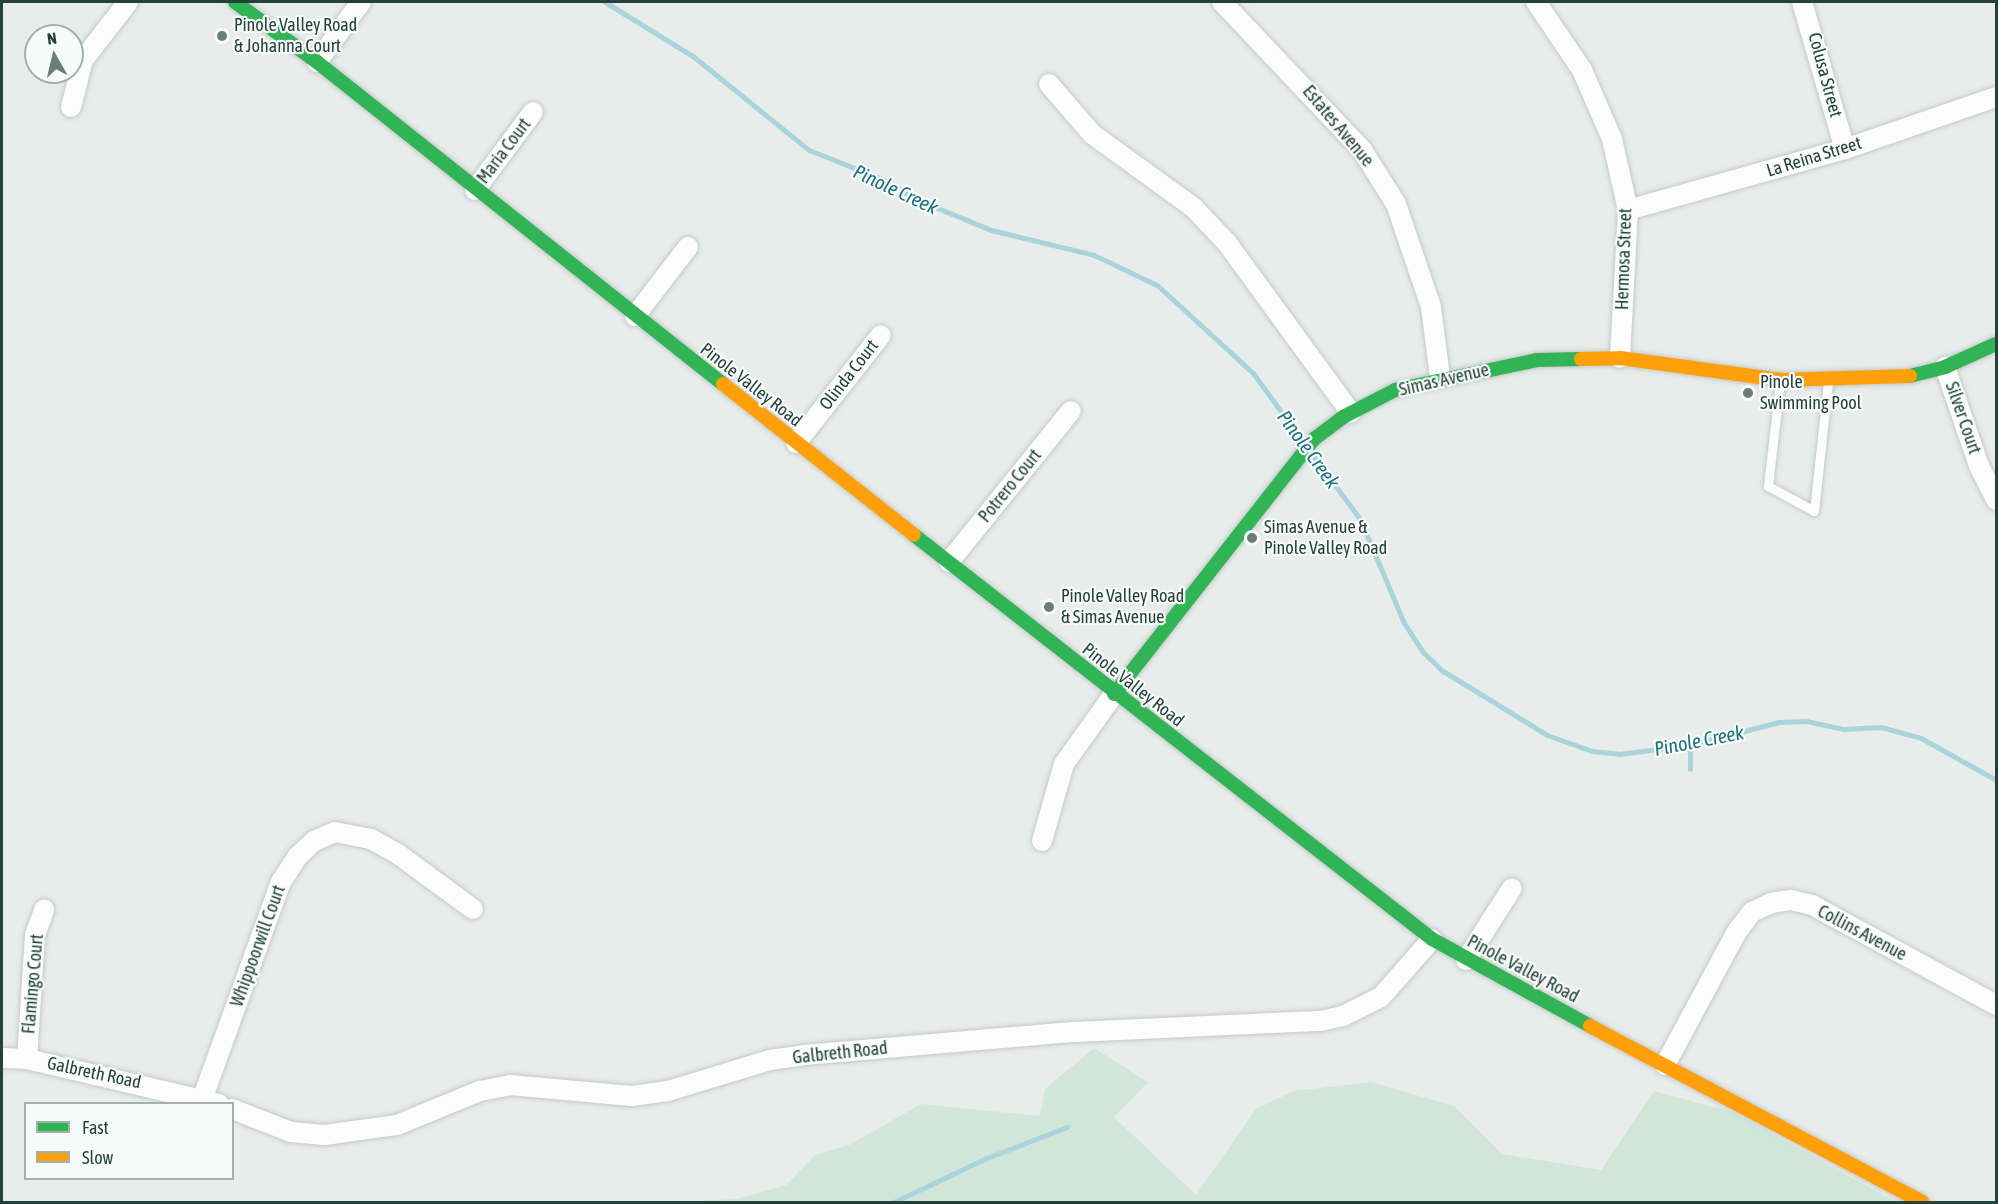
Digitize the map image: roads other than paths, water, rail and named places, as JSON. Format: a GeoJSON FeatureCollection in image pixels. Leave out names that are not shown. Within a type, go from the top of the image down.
{"type":"FeatureCollection","features":[{"type":"Feature","properties":{"kind":"main road","name":"Pinole Valley Road"},"geometry":{"type":"LineString","coordinates":[[235,2],[317,62],[475,190],[1114,694],[1432,939],[1466,960],[1922,1203]]}},
{"type":"Feature","properties":{"kind":"main road","name":"Simas Avenue"},"geometry":{"type":"LineString","coordinates":[[1114,694],[1283,475],[1314,439],[1347,415],[1395,390],[1440,377],[1537,360],[1620,358],[1780,380],[1828,382],[1914,376],[1945,367],[1996,344]]}},
{"type":"Feature","properties":{"kind":"street"},"geometry":{"type":"LineString","coordinates":[[71,107],[83,60],[128,2]]}},
{"type":"Feature","properties":{"kind":"street"},"geometry":{"type":"LineString","coordinates":[[317,62],[361,2]]}},
{"type":"Feature","properties":{"kind":"street","name":"Estates Avenue"},"geometry":{"type":"LineString","coordinates":[[1222,2],[1362,150],[1396,204],[1431,307],[1440,377]]}},
{"type":"Feature","properties":{"kind":"street","name":"Hermosa Street"},"geometry":{"type":"LineString","coordinates":[[1536,2],[1582,70],[1599,104],[1612,139],[1628,210],[1620,358]]}},
{"type":"Feature","properties":{"kind":"street","name":"Colusa Street"},"geometry":{"type":"LineString","coordinates":[[1802,2],[1845,149]]}},
{"type":"Feature","properties":{"kind":"street"},"geometry":{"type":"LineString","coordinates":[[1049,84],[1092,134],[1193,207],[1227,243],[1347,415]]}},
{"type":"Feature","properties":{"kind":"street","name":"La Reina Street"},"geometry":{"type":"LineString","coordinates":[[1628,210],[1845,149],[1996,97]]}},
{"type":"Feature","properties":{"kind":"street","name":"Maria Court"},"geometry":{"type":"LineString","coordinates":[[475,190],[534,112]]}},
{"type":"Feature","properties":{"kind":"street"},"geometry":{"type":"LineString","coordinates":[[635,316],[688,247]]}},
{"type":"Feature","properties":{"kind":"street","name":"Olinda Court"},"geometry":{"type":"LineString","coordinates":[[796,443],[880,335]]}},
{"type":"Feature","properties":{"kind":"street","name":"Silver Court"},"geometry":{"type":"LineString","coordinates":[[1945,367],[1979,466],[1996,500]]}},
{"type":"Feature","properties":{"kind":"street","name":"Potrero Court"},"geometry":{"type":"LineString","coordinates":[[949,562],[1071,411]]}},
{"type":"Feature","properties":{"kind":"street","name":"Simas Avenue"},"geometry":{"type":"LineString","coordinates":[[1042,841],[1064,764],[1114,694]]}},
{"type":"Feature","properties":{"kind":"street","name":"Whippoorwill Court"},"geometry":{"type":"LineString","coordinates":[[211,1100],[281,882],[298,856],[314,841],[335,832],[371,839],[473,909]]}},
{"type":"Feature","properties":{"kind":"street"},"geometry":{"type":"LineString","coordinates":[[1466,960],[1512,888]]}},
{"type":"Feature","properties":{"kind":"street","name":"Collins Avenue"},"geometry":{"type":"LineString","coordinates":[[1665,1065],[1736,933],[1752,912],[1771,903],[1791,900],[1812,905],[1996,1005]]}},
{"type":"Feature","properties":{"kind":"street","name":"Flamingo Court"},"geometry":{"type":"LineString","coordinates":[[27,1059],[35,935],[44,910]]}},
{"type":"Feature","properties":{"kind":"street","name":"Galbreth Road"},"geometry":{"type":"LineString","coordinates":[[234,1110],[291,1131],[325,1135],[397,1125],[480,1091],[510,1084],[632,1096],[668,1091],[770,1060],[804,1055],[1075,1032],[1321,1022],[1343,1016],[1381,997],[1432,939]]}},
{"type":"Feature","properties":{"kind":"street","name":"Galbreth Road"},"geometry":{"type":"LineString","coordinates":[[2,1058],[27,1059],[211,1100]]}},
{"type":"Feature","properties":{"kind":"lane"},"geometry":{"type":"LineString","coordinates":[[1780,380],[1768,486],[1814,511],[1828,382]]}},
{"type":"Feature","properties":{"kind":"waterway","name":"Pinole Creek"},"geometry":{"type":"LineString","coordinates":[[605,2],[694,57],[809,150],[887,181],[913,198],[991,230],[1094,255],[1157,285],[1253,373],[1303,442]]}},
{"type":"Feature","properties":{"kind":"waterway","name":"Pinole Creek"},"geometry":{"type":"LineString","coordinates":[[1312,454],[1360,519],[1404,623],[1423,652],[1443,671],[1547,735],[1592,751],[1619,754],[1690,745],[1779,722],[1806,721],[1844,729],[1881,727],[1921,738],[1996,780]]}},
{"type":"Feature","properties":{"kind":"waterway"},"geometry":{"type":"LineString","coordinates":[[1690,745],[1690,769]]}},
{"type":"Feature","properties":{"kind":"waterway"},"geometry":{"type":"LineString","coordinates":[[894,1202],[984,1159],[1067,1127]]}},
{"type":"Feature","properties":{"kind":"place","name":"Pinole Valley Road & Johanna Court"},"geometry":{"type":"Point","coordinates":[222,36]}},
{"type":"Feature","properties":{"kind":"place","name":"Pinole Swimming Pool"},"geometry":{"type":"Point","coordinates":[1748,393]}},
{"type":"Feature","properties":{"kind":"place","name":"Simas Avenue & Pinole Valley Road"},"geometry":{"type":"Point","coordinates":[1252,538]}},
{"type":"Feature","properties":{"kind":"place","name":"Pinole Valley Road & Simas Avenue"},"geometry":{"type":"Point","coordinates":[1049,607]}}]}
